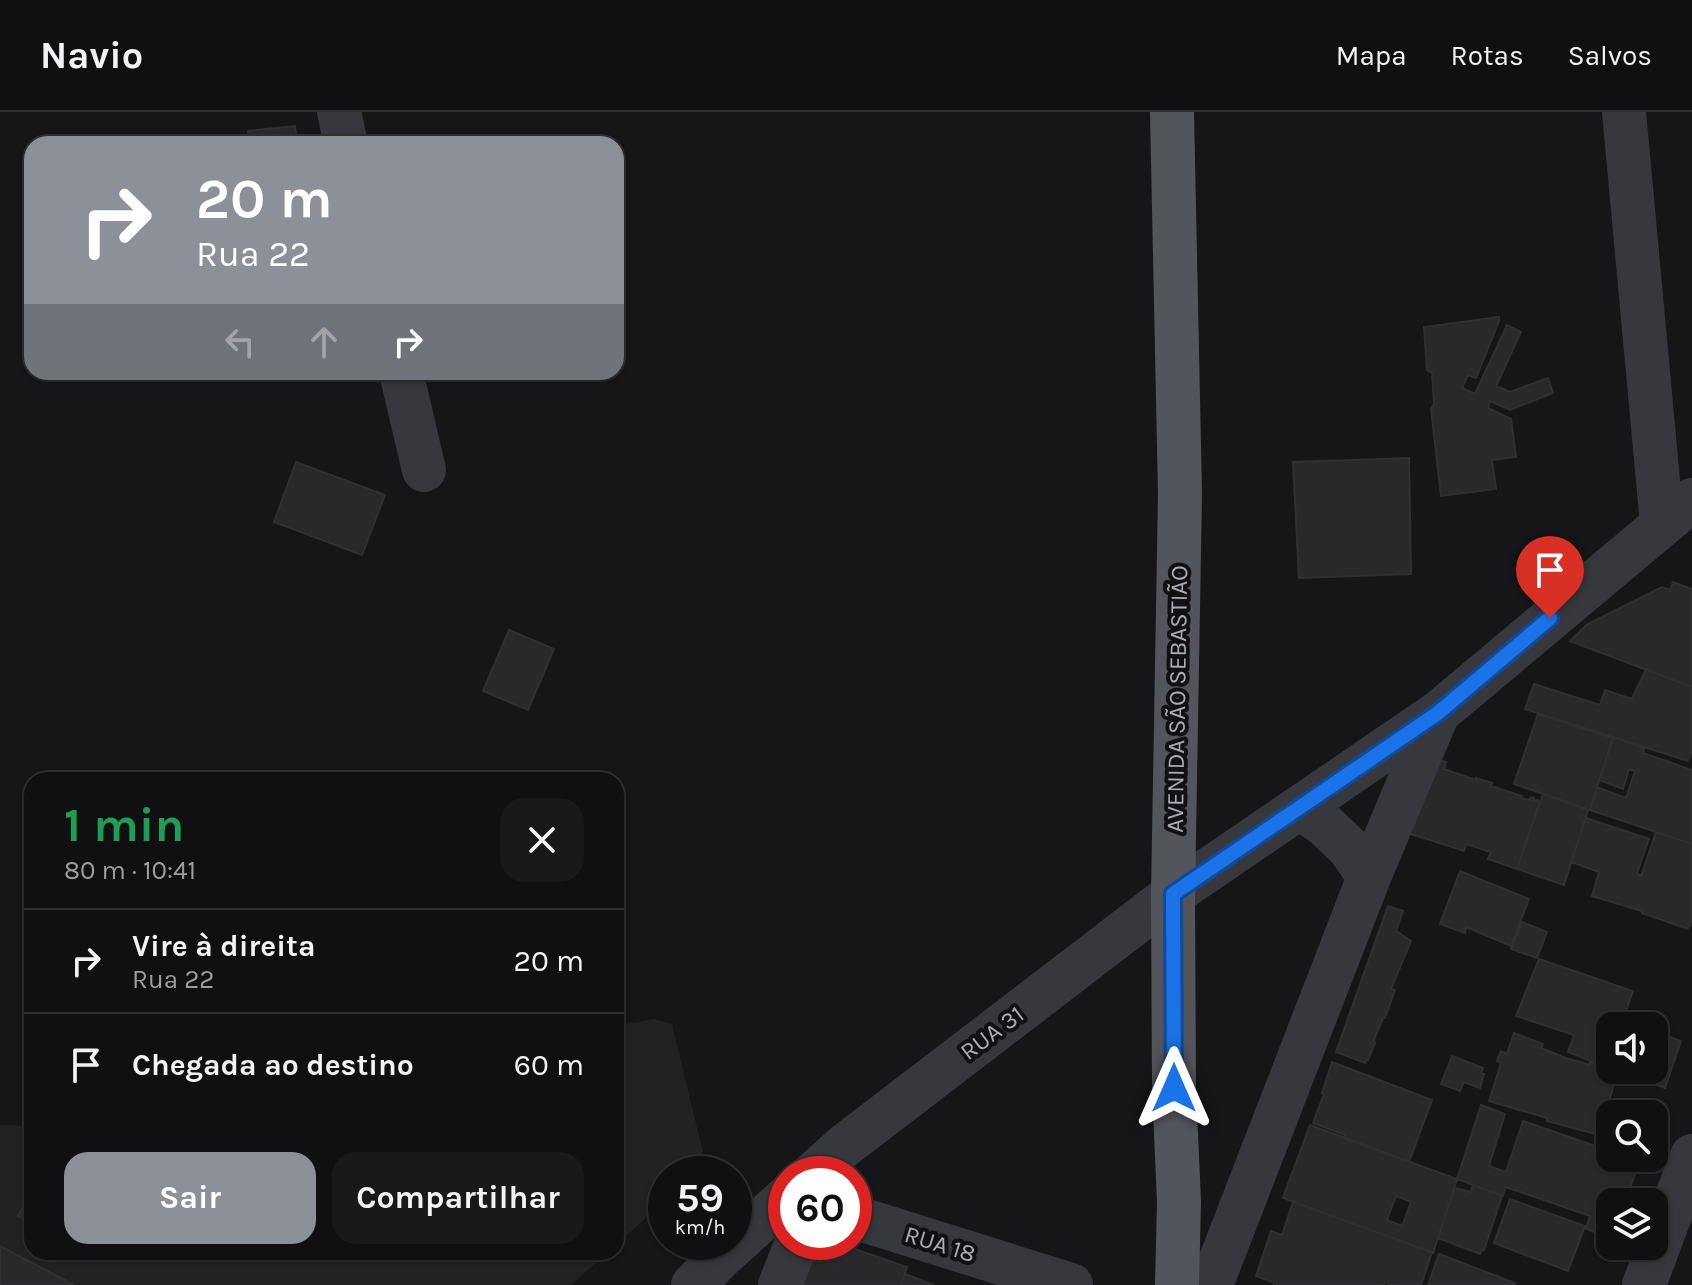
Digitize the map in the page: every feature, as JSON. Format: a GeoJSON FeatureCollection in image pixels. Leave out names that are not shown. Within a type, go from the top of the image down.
{"type":"FeatureCollection","features":[{"type":"Feature","properties":{"kind":"main road","name":"AVENIDA SÃO SEBASTIÃO"},"geometry":{"type":"LineString","coordinates":[[1172,112],[1180,494],[1173,894],[1174,1088],[1179,1202],[1177,1285]]}},
{"type":"Feature","properties":{"kind":"street"},"geometry":{"type":"LineString","coordinates":[[339,112],[344,136]]}},
{"type":"Feature","properties":{"kind":"street"},"geometry":{"type":"LineString","coordinates":[[1624,112],[1682,519]]}},
{"type":"Feature","properties":{"kind":"street"},"geometry":{"type":"LineString","coordinates":[[403,380],[424,470]]}},
{"type":"Feature","properties":{"kind":"street","name":"RUA 31"},"geometry":{"type":"LineString","coordinates":[[839,1156],[1173,894],[1438,713],[1682,519]]}},
{"type":"Feature","properties":{"kind":"street"},"geometry":{"type":"LineString","coordinates":[[1211,1285],[1369,877],[1438,713]]}},
{"type":"Feature","properties":{"kind":"street"},"geometry":{"type":"LineString","coordinates":[[1300,808],[1326,826],[1349,848],[1369,877]]}},
{"type":"Feature","properties":{"kind":"street"},"geometry":{"type":"LineString","coordinates":[[1644,1285],[1692,1156]]}},
{"type":"Feature","properties":{"kind":"street"},"geometry":{"type":"LineString","coordinates":[[693,1285],[768,1214]]}},
{"type":"Feature","properties":{"kind":"street","name":"RUA 18"},"geometry":{"type":"LineString","coordinates":[[872,1223],[1071,1285]]}},
{"type":"Feature","properties":{"kind":"street"},"geometry":{"type":"LineString","coordinates":[[780,1285],[790,1260]]}},
{"type":"Feature","properties":{"kind":"shaded area"},"geometry":{"type":"Polygon","coordinates":[[[654,1019],[672,1024],[704,1156],[648,1156],[648,1216],[624,1238],[624,1025],[654,1019]]]}},
{"type":"Feature","properties":{"kind":"shaded area"},"geometry":{"type":"Polygon","coordinates":[[[0,1125],[24,1126],[24,1260],[599,1260],[571,1285],[0,1285],[0,1125]]]}},
{"type":"Feature","properties":{"kind":"building"},"geometry":{"type":"Polygon","coordinates":[[[295,126],[296,136],[248,136],[248,131],[295,126]]]}},
{"type":"Feature","properties":{"kind":"building"},"geometry":{"type":"Polygon","coordinates":[[[1499,317],[1476,378],[1468,375],[1462,388],[1475,394],[1507,325],[1521,332],[1496,386],[1510,392],[1548,378],[1553,393],[1510,410],[1490,401],[1488,408],[1511,419],[1516,457],[1492,460],[1496,489],[1441,496],[1431,409],[1434,404],[1432,373],[1427,370],[1424,327],[1499,317]]]}},
{"type":"Feature","properties":{"kind":"building"},"geometry":{"type":"Polygon","coordinates":[[[1409,458],[1411,574],[1299,578],[1293,462],[1409,458]]]}},
{"type":"Feature","properties":{"kind":"building"},"geometry":{"type":"Polygon","coordinates":[[[296,462],[385,495],[362,555],[274,522],[296,462]]]}},
{"type":"Feature","properties":{"kind":"building"},"geometry":{"type":"Polygon","coordinates":[[[1673,582],[1692,589],[1692,687],[1570,641],[1586,625],[1662,587],[1670,590],[1673,582]]]}},
{"type":"Feature","properties":{"kind":"building"},"geometry":{"type":"Polygon","coordinates":[[[509,630],[554,649],[528,710],[483,691],[509,630]]]}},
{"type":"Feature","properties":{"kind":"building"},"geometry":{"type":"Polygon","coordinates":[[[1646,669],[1692,687],[1692,750],[1688,761],[1525,709],[1534,684],[1600,705],[1605,690],[1632,699],[1646,669]]]}},
{"type":"Feature","properties":{"kind":"building"},"geometry":{"type":"Polygon","coordinates":[[[1538,714],[1613,738],[1590,810],[1514,784],[1538,714]]]}},
{"type":"Feature","properties":{"kind":"building"},"geometry":{"type":"Polygon","coordinates":[[[1613,737],[1644,748],[1643,753],[1692,770],[1692,844],[1590,810],[1597,787],[1626,798],[1635,771],[1629,769],[1623,789],[1599,780],[1613,737]]]}},
{"type":"Feature","properties":{"kind":"building"},"geometry":{"type":"Polygon","coordinates":[[[1434,758],[1446,762],[1444,769],[1492,783],[1491,786],[1521,798],[1538,800],[1517,869],[1488,859],[1491,852],[1466,844],[1464,851],[1408,833],[1434,758]]]}},
{"type":"Feature","properties":{"kind":"building"},"geometry":{"type":"Polygon","coordinates":[[[1543,794],[1588,810],[1564,885],[1517,869],[1543,794]]]}},
{"type":"Feature","properties":{"kind":"building"},"geometry":{"type":"Polygon","coordinates":[[[1586,818],[1649,839],[1637,873],[1641,876],[1656,832],[1692,844],[1692,919],[1688,929],[1592,896],[1599,872],[1571,862],[1586,818]]]}},
{"type":"Feature","properties":{"kind":"building"},"geometry":{"type":"Polygon","coordinates":[[[1460,871],[1529,899],[1511,946],[1466,927],[1465,933],[1440,924],[1460,871]]]}},
{"type":"Feature","properties":{"kind":"building"},"geometry":{"type":"Polygon","coordinates":[[[1388,906],[1403,911],[1396,931],[1411,941],[1391,989],[1395,990],[1385,1018],[1365,1063],[1336,1052],[1388,906]]]}},
{"type":"Feature","properties":{"kind":"building"},"geometry":{"type":"Polygon","coordinates":[[[1522,922],[1547,932],[1537,958],[1511,949],[1522,922]]]}},
{"type":"Feature","properties":{"kind":"building"},"geometry":{"type":"Polygon","coordinates":[[[1539,959],[1633,991],[1626,1012],[1596,1012],[1596,1063],[1568,1052],[1574,1035],[1516,1016],[1539,959]]]}},
{"type":"Feature","properties":{"kind":"building"},"geometry":{"type":"Polygon","coordinates":[[[1514,1033],[1543,1044],[1541,1048],[1566,1058],[1596,1064],[1596,1084],[1614,1084],[1609,1100],[1596,1100],[1596,1134],[1489,1101],[1501,1063],[1497,1061],[1501,1051],[1507,1054],[1514,1033]]]}},
{"type":"Feature","properties":{"kind":"building"},"geometry":{"type":"Polygon","coordinates":[[[1668,1036],[1681,1041],[1668,1079],[1668,1036]]]}},
{"type":"Feature","properties":{"kind":"building"},"geometry":{"type":"Polygon","coordinates":[[[1452,1056],[1483,1068],[1480,1088],[1464,1082],[1460,1091],[1441,1084],[1452,1056]]]}},
{"type":"Feature","properties":{"kind":"building"},"geometry":{"type":"Polygon","coordinates":[[[1332,1062],[1432,1100],[1409,1162],[1343,1138],[1345,1135],[1313,1123],[1332,1062]]]}},
{"type":"Feature","properties":{"kind":"building"},"geometry":{"type":"Polygon","coordinates":[[[1481,1105],[1505,1114],[1489,1166],[1506,1172],[1523,1121],[1596,1146],[1596,1172],[1636,1172],[1630,1188],[1596,1188],[1596,1232],[1586,1229],[1590,1216],[1506,1187],[1503,1196],[1457,1179],[1481,1105]]]}},
{"type":"Feature","properties":{"kind":"building"},"geometry":{"type":"Polygon","coordinates":[[[1310,1125],[1457,1179],[1433,1253],[1283,1198],[1310,1125]],[[1396,1196],[1387,1220],[1402,1226],[1411,1202],[1396,1196]]]}},
{"type":"Feature","properties":{"kind":"building"},"geometry":{"type":"Polygon","coordinates":[[[1473,1185],[1502,1196],[1480,1254],[1438,1238],[1455,1188],[1471,1192],[1473,1185]]]}},
{"type":"Feature","properties":{"kind":"building"},"geometry":{"type":"Polygon","coordinates":[[[1510,1199],[1585,1226],[1568,1271],[1494,1243],[1510,1199]]]}},
{"type":"Feature","properties":{"kind":"building"},"geometry":{"type":"Polygon","coordinates":[[[1293,1202],[1432,1252],[1421,1285],[1385,1282],[1384,1285],[1274,1285],[1256,1276],[1271,1231],[1282,1235],[1293,1202]]]}},
{"type":"Feature","properties":{"kind":"building"},"geometry":{"type":"Polygon","coordinates":[[[24,1204],[24,1219],[18,1216],[24,1204]]]}},
{"type":"Feature","properties":{"kind":"building"},"geometry":{"type":"Polygon","coordinates":[[[0,1246],[74,1285],[0,1285],[0,1246]]]}},
{"type":"Feature","properties":{"kind":"building"},"geometry":{"type":"Polygon","coordinates":[[[1439,1254],[1515,1283],[1428,1285],[1439,1254]]]}},
{"type":"Feature","properties":{"kind":"building"},"geometry":{"type":"Polygon","coordinates":[[[872,1255],[907,1267],[901,1285],[797,1285],[806,1260],[872,1260],[872,1255]]]}},
{"type":"Feature","properties":{"kind":"building"},"geometry":{"type":"Polygon","coordinates":[[[905,1274],[934,1285],[901,1285],[905,1274]]]}},
{"type":"Feature","properties":{"kind":"route"},"geometry":{"type":"LineString","coordinates":[[1174,1088],[1173,894],[1438,713],[1550,618]]}}]}
